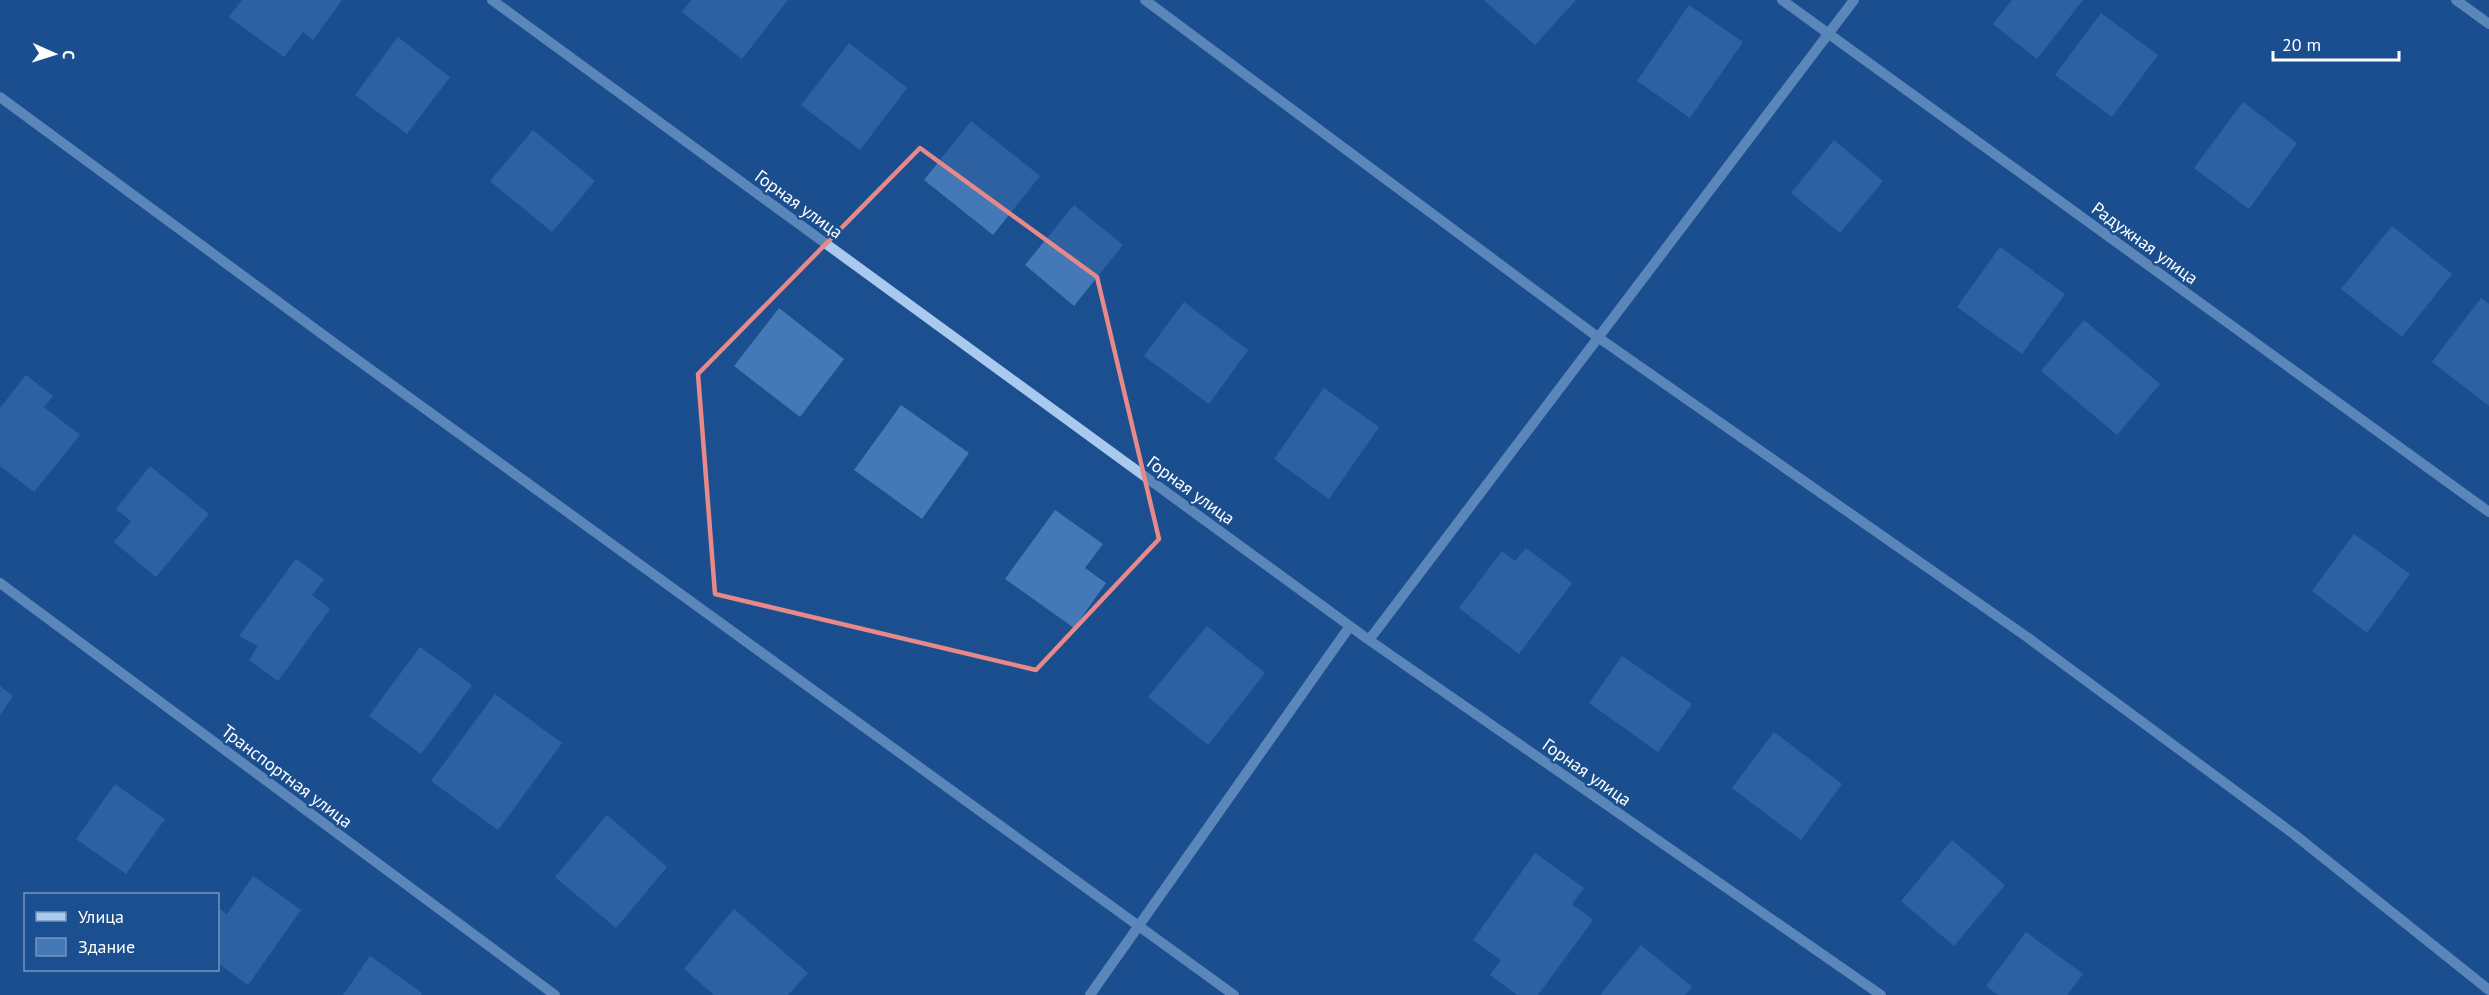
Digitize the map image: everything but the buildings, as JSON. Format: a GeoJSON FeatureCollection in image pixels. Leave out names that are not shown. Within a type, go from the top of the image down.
{"type":"FeatureCollection","features":[{"type":"Feature","properties":{"kind":"street","name":"Горная улица"},"geometry":{"type":"LineString","coordinates":[[492,0],[1369,640],[1881,995]]}},
{"type":"Feature","properties":{"kind":"street"},"geometry":{"type":"LineString","coordinates":[[1145,0],[1599,338],[2027,637],[2295,835],[2489,990]]}},
{"type":"Feature","properties":{"kind":"street","name":"Радужная улица"},"geometry":{"type":"LineString","coordinates":[[1782,0],[2489,512]]}},
{"type":"Feature","properties":{"kind":"street"},"geometry":{"type":"LineString","coordinates":[[1369,640],[1854,0]]}},
{"type":"Feature","properties":{"kind":"street"},"geometry":{"type":"LineString","coordinates":[[2456,0],[2489,24]]}},
{"type":"Feature","properties":{"kind":"street"},"geometry":{"type":"LineString","coordinates":[[0,97],[369,368],[1234,995]]}},
{"type":"Feature","properties":{"kind":"street","name":"Транспортная улица"},"geometry":{"type":"LineString","coordinates":[[0,583],[555,995]]}},
{"type":"Feature","properties":{"kind":"street"},"geometry":{"type":"LineString","coordinates":[[1090,995],[1350,626]]}},
{"type":"Feature","properties":{"kind":"highlighted area"},"geometry":{"type":"Polygon","coordinates":[[[920,148],[1097,277],[1159,539],[1036,670],[715,594],[698,374],[920,148]]]}}]}
